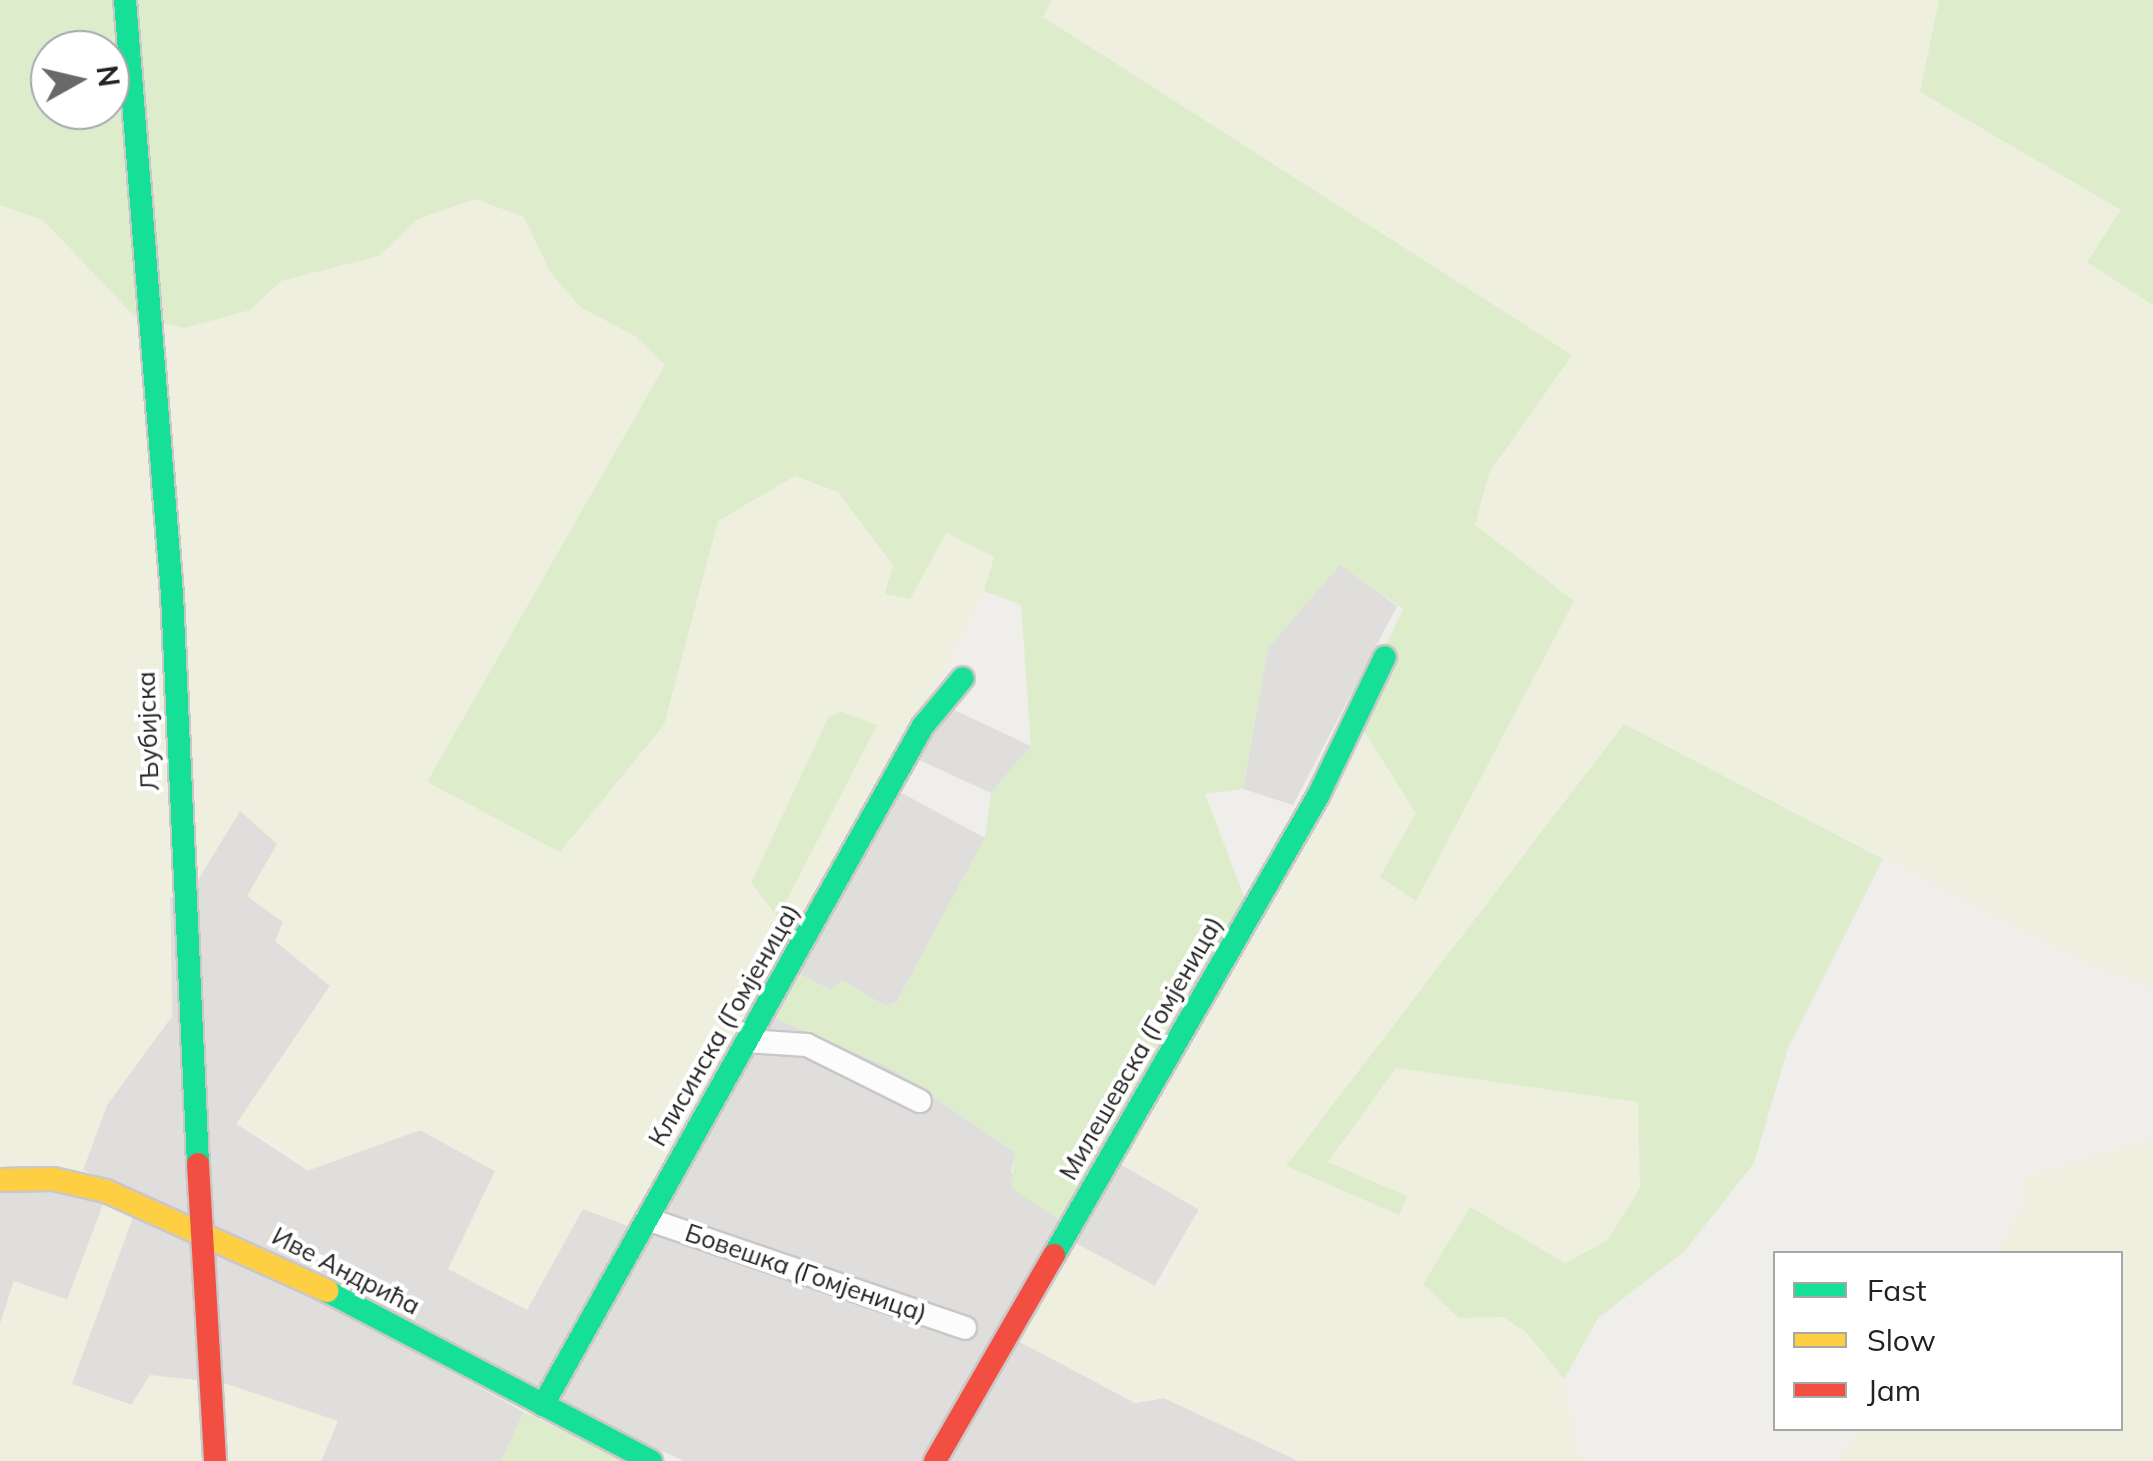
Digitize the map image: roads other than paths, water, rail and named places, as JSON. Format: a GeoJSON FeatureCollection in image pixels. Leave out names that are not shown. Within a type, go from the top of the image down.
{"type":"FeatureCollection","features":[{"type":"Feature","properties":{"kind":"street","name":"Љубијска"},"geometry":{"type":"LineString","coordinates":[[124,0],[172,594],[200,1232],[215,1461]]}},
{"type":"Feature","properties":{"kind":"street","name":"Милешевска (Гомјеница)"},"geometry":{"type":"LineString","coordinates":[[935,1461],[1346,746],[1384,658]]}},
{"type":"Feature","properties":{"kind":"street","name":"Клисинска (Гомјеница)"},"geometry":{"type":"LineString","coordinates":[[543,1406],[923,726],[962,678]]}},
{"type":"Feature","properties":{"kind":"street"},"geometry":{"type":"LineString","coordinates":[[746,1041],[807,1045],[920,1100]]}},
{"type":"Feature","properties":{"kind":"street","name":"Иве Андрића"},"geometry":{"type":"LineString","coordinates":[[0,1180],[53,1179],[106,1191],[263,1258],[651,1461]]}},
{"type":"Feature","properties":{"kind":"street","name":"Бовешка (Гомјеница)"},"geometry":{"type":"LineString","coordinates":[[647,1219],[964,1328]]}}]}
